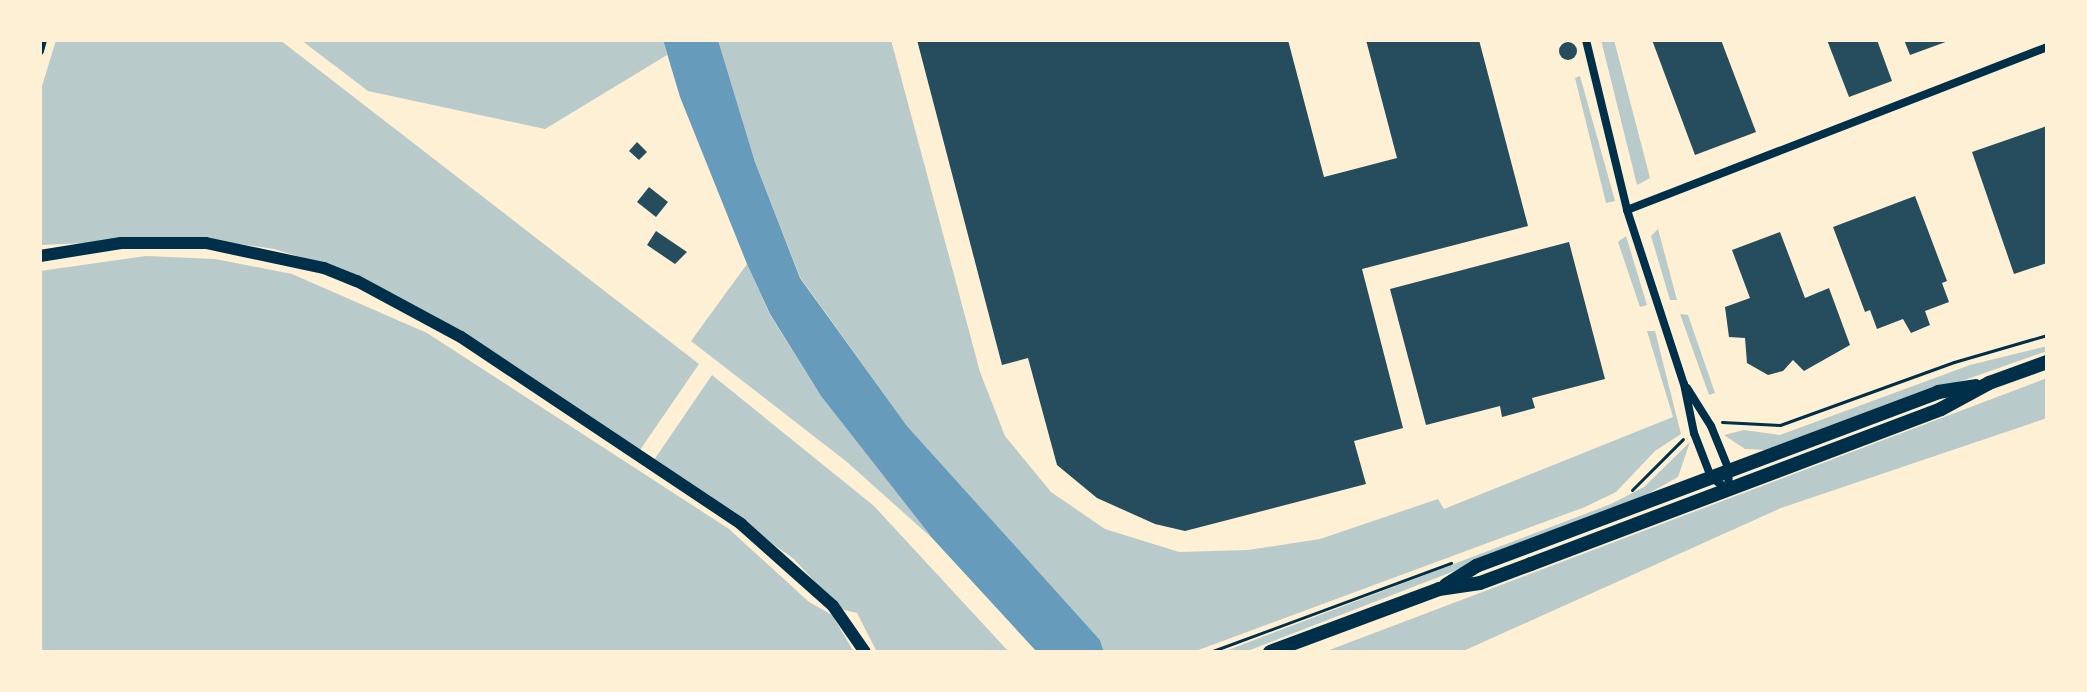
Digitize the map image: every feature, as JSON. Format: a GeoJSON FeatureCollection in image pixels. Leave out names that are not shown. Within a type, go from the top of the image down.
{"type":"FeatureCollection","features":[{"type":"Feature","properties":{"kind":"main road"},"geometry":{"type":"LineString","coordinates":[[1439,589],[1480,583],[1941,409],[1989,383],[2047,362]]}},
{"type":"Feature","properties":{"kind":"main road"},"geometry":{"type":"LineString","coordinates":[[1270,652],[1439,589],[1476,566],[1729,470],[1938,392],[1989,383]]}},
{"type":"Feature","properties":{"kind":"street"},"geometry":{"type":"LineString","coordinates":[[40,51],[43,40]]}},
{"type":"Feature","properties":{"kind":"street"},"geometry":{"type":"LineString","coordinates":[[1586,40],[1627,210],[1684,384],[1694,433],[1711,477],[1728,490]]}},
{"type":"Feature","properties":{"kind":"street"},"geometry":{"type":"LineString","coordinates":[[1627,210],[2047,47]]}},
{"type":"Feature","properties":{"kind":"street"},"geometry":{"type":"LineString","coordinates":[[40,256],[121,243],[206,243],[324,268],[357,281],[461,337],[741,524],[833,606],[865,652]]}},
{"type":"Feature","properties":{"kind":"street"},"geometry":{"type":"LineString","coordinates":[[1684,384],[1711,426],[1729,470],[1728,490]]}},
{"type":"Feature","properties":{"kind":"path"},"geometry":{"type":"LineString","coordinates":[[1711,426],[1730,420],[1780,425],[1954,362],[2047,335]]}},
{"type":"Feature","properties":{"kind":"path"},"geometry":{"type":"LineString","coordinates":[[1620,497],[1648,479],[1679,441],[1694,433]]}},
{"type":"Feature","properties":{"kind":"path"},"geometry":{"type":"LineString","coordinates":[[1210,652],[1465,557]]}},
{"type":"Feature","properties":{"kind":"shaded area"},"geometry":{"type":"Polygon","coordinates":[[[56,40],[280,40],[699,364],[640,450],[444,323],[337,268],[274,249],[199,238],[40,245],[40,93],[56,40]]]}},
{"type":"Feature","properties":{"kind":"shaded area"},"geometry":{"type":"Polygon","coordinates":[[[301,40],[663,40],[667,55],[545,129],[368,91],[301,40]]]}},
{"type":"Feature","properties":{"kind":"shaded area"},"geometry":{"type":"Polygon","coordinates":[[[718,40],[891,40],[980,372],[1005,436],[1051,492],[1105,529],[1179,552],[1248,550],[1320,539],[1438,499],[1444,509],[1673,417],[1647,331],[1655,331],[1681,434],[1655,451],[1616,492],[1585,507],[1193,652],[1104,652],[1100,640],[907,426],[800,277],[755,162],[718,40]]]}},
{"type":"Feature","properties":{"kind":"shaded area"},"geometry":{"type":"Polygon","coordinates":[[[1601,40],[1614,40],[1650,178],[1637,185],[1601,40]]]}},
{"type":"Feature","properties":{"kind":"shaded area"},"geometry":{"type":"Polygon","coordinates":[[[1580,76],[1615,201],[1606,203],[1575,78],[1580,76]]]}},
{"type":"Feature","properties":{"kind":"shaded area"},"geometry":{"type":"Polygon","coordinates":[[[1658,229],[1677,300],[1670,300],[1651,236],[1658,229]]]}},
{"type":"Feature","properties":{"kind":"shaded area"},"geometry":{"type":"Polygon","coordinates":[[[1626,236],[1647,305],[1640,307],[1618,242],[1626,236]]]}},
{"type":"Feature","properties":{"kind":"shaded area"},"geometry":{"type":"Polygon","coordinates":[[[146,256],[215,259],[292,274],[427,333],[729,529],[809,602],[832,615],[854,652],[40,652],[40,271],[146,256]]]}},
{"type":"Feature","properties":{"kind":"shaded area"},"geometry":{"type":"Polygon","coordinates":[[[747,264],[770,315],[821,396],[933,539],[847,462],[691,341],[747,264]]]}},
{"type":"Feature","properties":{"kind":"shaded area"},"geometry":{"type":"Polygon","coordinates":[[[1680,314],[1688,315],[1715,393],[1709,395],[1680,314]]]}},
{"type":"Feature","properties":{"kind":"shaded area"},"geometry":{"type":"Polygon","coordinates":[[[2047,346],[2047,351],[1767,450],[1745,449],[1724,435],[1744,430],[1780,435],[1970,365],[2047,346]]]}},
{"type":"Feature","properties":{"kind":"shaded area"},"geometry":{"type":"Polygon","coordinates":[[[712,375],[874,506],[1009,652],[877,652],[857,613],[840,609],[794,559],[654,460],[712,375]]]}},
{"type":"Feature","properties":{"kind":"shaded area"},"geometry":{"type":"Polygon","coordinates":[[[2047,378],[2047,418],[1781,508],[1461,652],[1324,652],[2047,378]]]}},
{"type":"Feature","properties":{"kind":"shaded area"},"geometry":{"type":"Polygon","coordinates":[[[1690,442],[1678,477],[1635,501],[1245,652],[1223,652],[1611,504],[1644,487],[1690,442]]]}},
{"type":"Feature","properties":{"kind":"water"},"geometry":{"type":"Polygon","coordinates":[[[663,40],[718,40],[755,162],[800,278],[907,426],[1100,640],[1104,652],[1037,652],[933,539],[821,396],[770,314],[747,264],[680,97],[663,40]]]}},
{"type":"Feature","properties":{"kind":"building"},"geometry":{"type":"Polygon","coordinates":[[[917,40],[1288,40],[1324,177],[1397,158],[1366,40],[1479,40],[1528,226],[1362,269],[1403,428],[1354,441],[1366,484],[1185,531],[1155,524],[1097,498],[1057,465],[1028,358],[1002,365],[917,40]]]}},
{"type":"Feature","properties":{"kind":"building"},"geometry":{"type":"Polygon","coordinates":[[[1652,40],[1721,40],[1756,132],[1695,155],[1652,40]]]}},
{"type":"Feature","properties":{"kind":"building"},"geometry":{"type":"Polygon","coordinates":[[[1827,40],[1877,40],[1892,81],[1849,97],[1827,40]]]}},
{"type":"Feature","properties":{"kind":"building"},"geometry":{"type":"Polygon","coordinates":[[[1904,40],[1951,40],[1910,55],[1904,40]]]}},
{"type":"Feature","properties":{"kind":"building"},"geometry":{"type":"Polygon","coordinates":[[[1568,42],[1577,51],[1568,60],[1559,51],[1568,42]]]}},
{"type":"Feature","properties":{"kind":"building"},"geometry":{"type":"Polygon","coordinates":[[[2047,126],[2047,263],[2014,274],[1972,152],[2047,126]]]}},
{"type":"Feature","properties":{"kind":"building"},"geometry":{"type":"Polygon","coordinates":[[[637,142],[647,152],[639,160],[629,151],[637,142]]]}},
{"type":"Feature","properties":{"kind":"building"},"geometry":{"type":"Polygon","coordinates":[[[649,187],[668,202],[656,217],[637,202],[649,187]]]}},
{"type":"Feature","properties":{"kind":"building"},"geometry":{"type":"Polygon","coordinates":[[[1915,196],[1947,281],[1942,283],[1949,302],[1925,311],[1930,325],[1911,333],[1903,319],[1877,329],[1870,310],[1865,312],[1833,227],[1915,196]]]}},
{"type":"Feature","properties":{"kind":"building"},"geometry":{"type":"Polygon","coordinates":[[[656,231],[687,252],[675,264],[647,245],[656,231]]]}},
{"type":"Feature","properties":{"kind":"building"},"geometry":{"type":"Polygon","coordinates":[[[1780,232],[1805,298],[1829,288],[1850,345],[1804,371],[1793,360],[1783,371],[1768,375],[1747,363],[1745,338],[1729,337],[1725,307],[1750,298],[1732,250],[1780,232]]]}},
{"type":"Feature","properties":{"kind":"building"},"geometry":{"type":"Polygon","coordinates":[[[1569,242],[1605,379],[1532,398],[1535,408],[1502,417],[1500,406],[1426,425],[1390,289],[1569,242]]]}}]}
